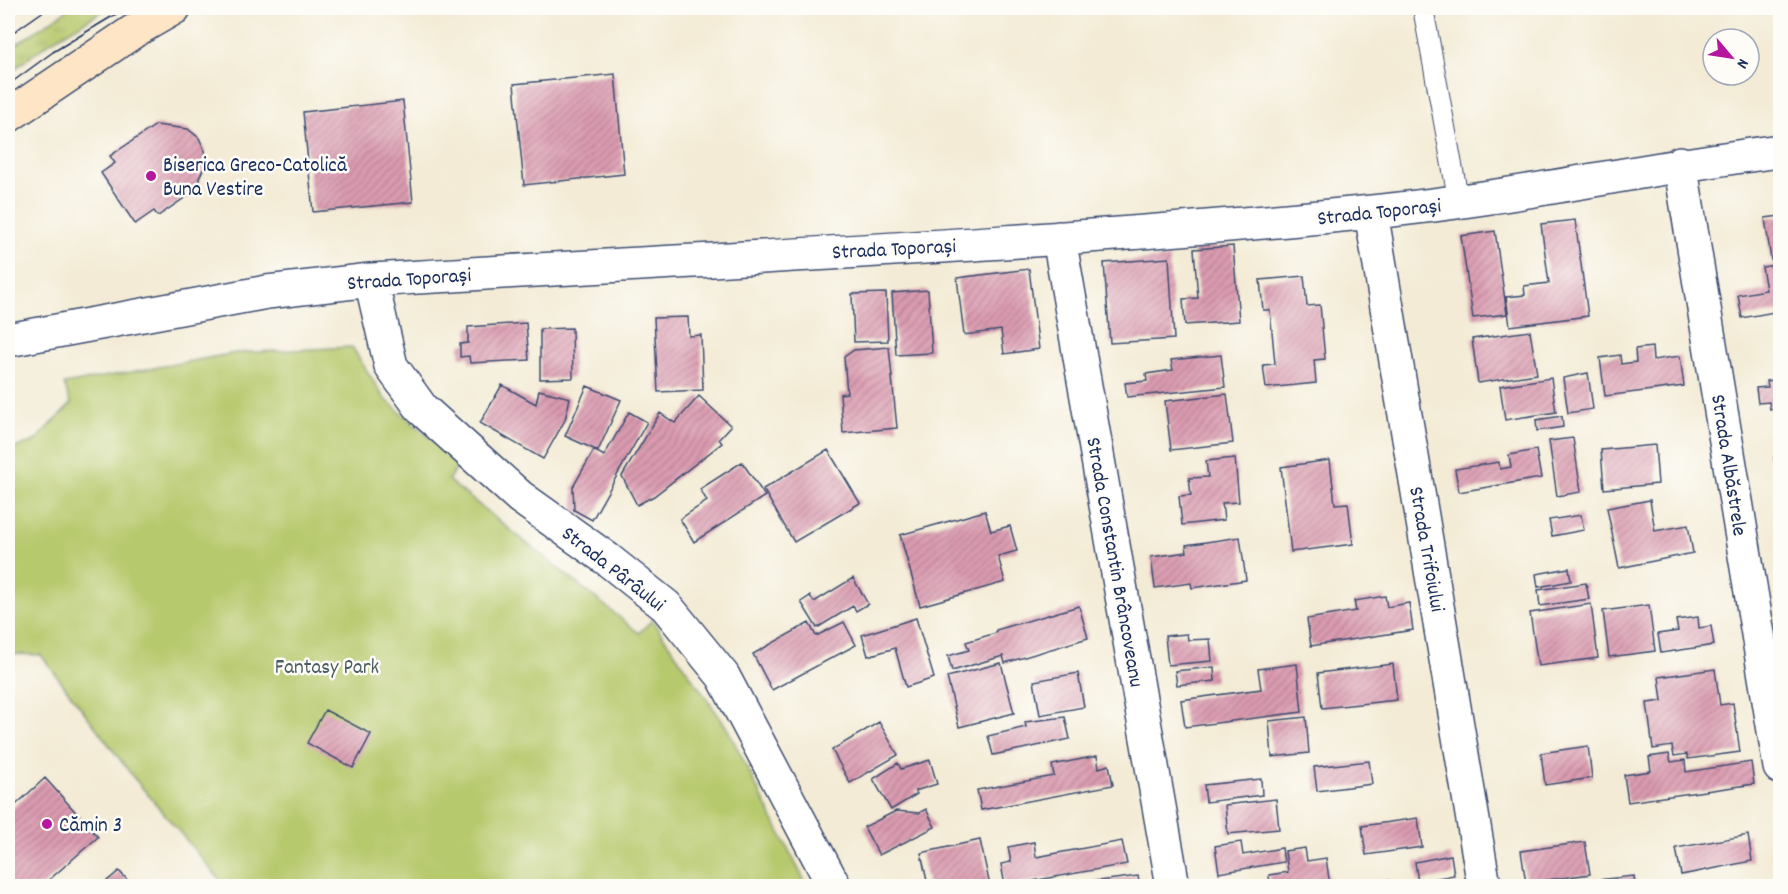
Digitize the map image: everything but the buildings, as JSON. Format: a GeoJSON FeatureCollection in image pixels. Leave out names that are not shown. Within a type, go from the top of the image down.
{"type":"FeatureCollection","features":[{"type":"Feature","properties":{"kind":"main road"},"geometry":{"type":"LineString","coordinates":[[8,116],[134,31],[174,8]]}},
{"type":"Feature","properties":{"kind":"street","name":"Strada Toporași"},"geometry":{"type":"LineString","coordinates":[[8,340],[267,292],[371,280],[1059,238],[1371,212],[1459,203],[1680,164],[1780,151]]}},
{"type":"Feature","properties":{"kind":"street","name":"Strada Albăstrele"},"geometry":{"type":"LineString","coordinates":[[1680,164],[1780,767]]}},
{"type":"Feature","properties":{"kind":"street","name":"Strada Trifoiului"},"geometry":{"type":"LineString","coordinates":[[1371,212],[1484,886]]}},
{"type":"Feature","properties":{"kind":"street","name":"Strada Constantin Brâncoveanu"},"geometry":{"type":"LineString","coordinates":[[1059,238],[1173,886]]}},
{"type":"Feature","properties":{"kind":"street","name":"Strada Pârâului"},"geometry":{"type":"LineString","coordinates":[[371,280],[391,366],[422,409],[520,497],[607,559],[666,606],[723,676],[834,886]]}},
{"type":"Feature","properties":{"kind":"lane"},"geometry":{"type":"LineString","coordinates":[[1423,8],[1459,203]]}},
{"type":"Feature","properties":{"kind":"green space"},"geometry":{"type":"Polygon","coordinates":[[[70,8],[108,8],[50,42],[8,74],[8,50],[70,8]]]}},
{"type":"Feature","properties":{"kind":"green space","name":"Fantasy Park"},"geometry":{"type":"Polygon","coordinates":[[[352,347],[384,398],[460,464],[448,480],[639,633],[652,620],[727,728],[807,886],[225,886],[134,778],[41,655],[8,654],[8,450],[35,441],[71,404],[64,384],[236,353],[352,347]]]}},
{"type":"Feature","properties":{"kind":"tram line"},"geometry":{"type":"LineString","coordinates":[[8,36],[48,8]]}},
{"type":"Feature","properties":{"kind":"tram line"},"geometry":{"type":"LineString","coordinates":[[8,85],[53,52],[126,8]]}},
{"type":"Feature","properties":{"kind":"place","name":"Biserica Greco-Catolică Buna Vestire"},"geometry":{"type":"Point","coordinates":[151,176]}},
{"type":"Feature","properties":{"kind":"place","name":"Cămin 3"},"geometry":{"type":"Point","coordinates":[47,824]}}]}
